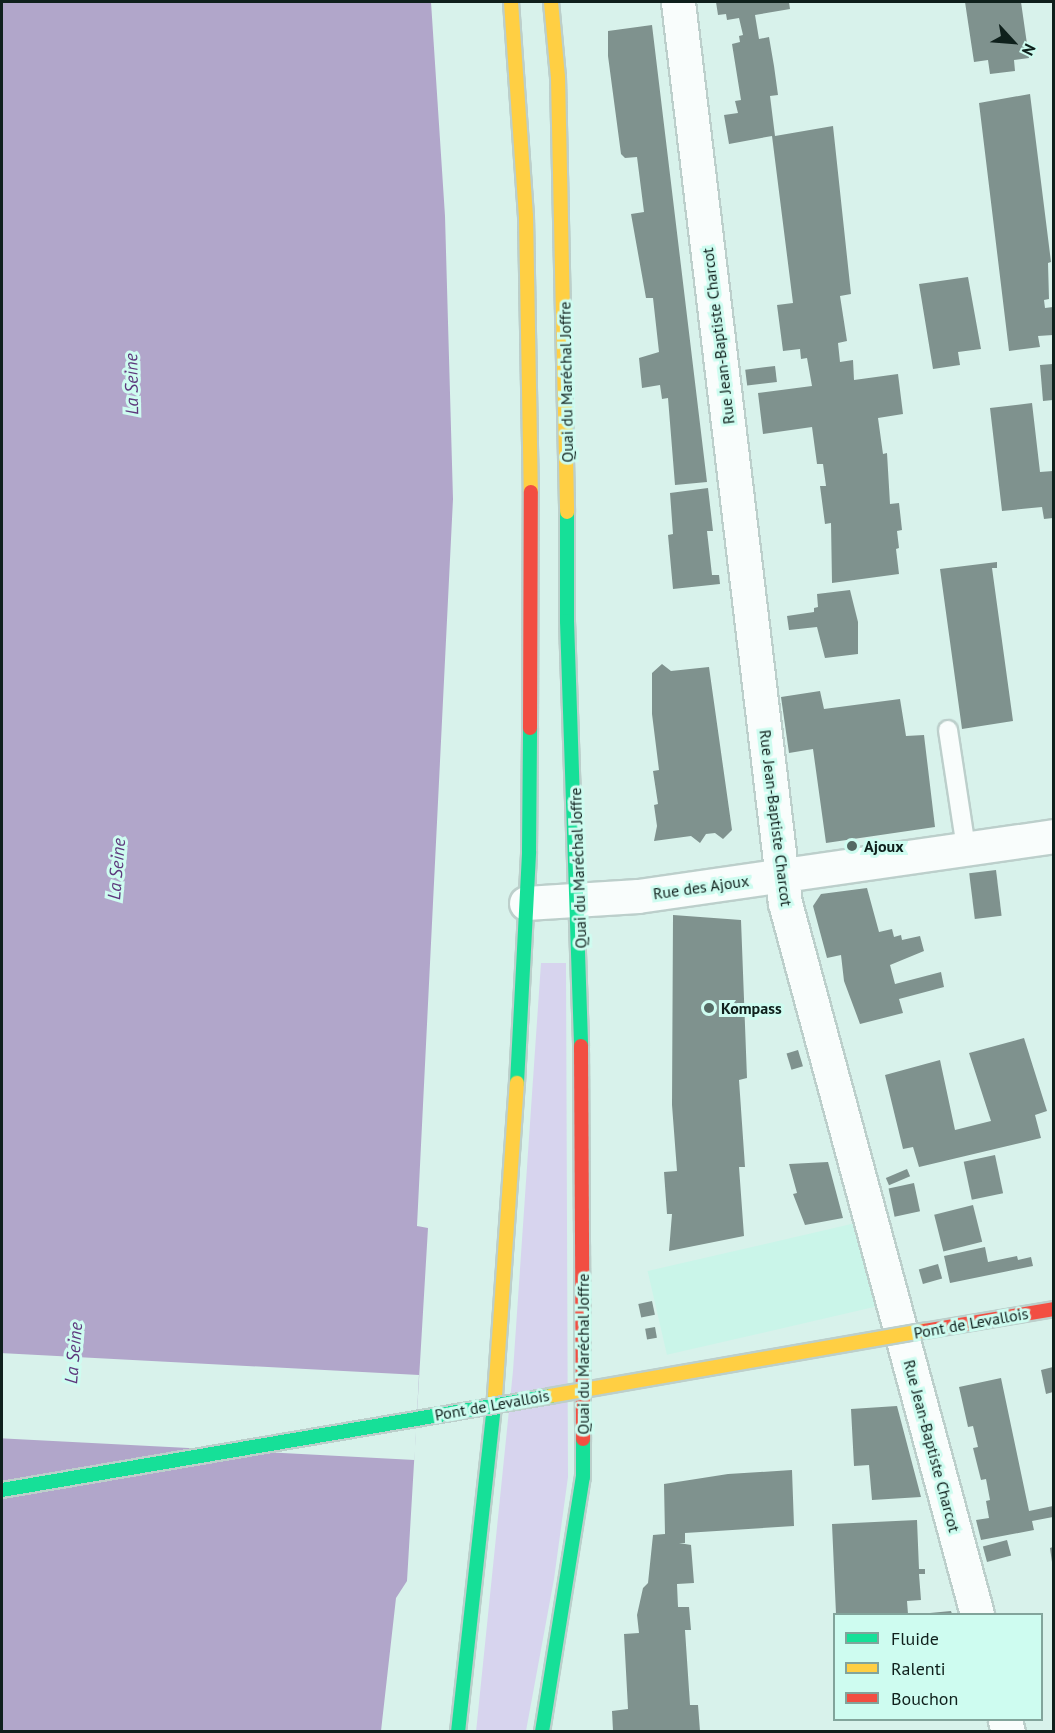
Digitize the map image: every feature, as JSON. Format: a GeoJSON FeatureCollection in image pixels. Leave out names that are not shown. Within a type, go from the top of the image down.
{"type":"FeatureCollection","features":[{"type":"Feature","properties":{"kind":"main road"},"geometry":{"type":"LineString","coordinates":[[458,1731],[494,1402],[510,1196],[526,903],[532,648],[531,404],[526,216],[511,2]]}},
{"type":"Feature","properties":{"kind":"main road","name":"Quai du Maréchal Joffre"},"geometry":{"type":"LineString","coordinates":[[542,1731],[583,1477],[580,897],[567,621],[568,388],[558,77],[551,2]]}},
{"type":"Feature","properties":{"kind":"main road","name":"Pont de Levallois"},"geometry":{"type":"LineString","coordinates":[[2,1490],[1053,1309]]}},
{"type":"Feature","properties":{"kind":"street","name":"Rue Jean-Baptiste Charcot"},"geometry":{"type":"LineString","coordinates":[[678,2],[785,903],[977,1613]]}},
{"type":"Feature","properties":{"kind":"street","name":"Rue des Ajoux"},"geometry":{"type":"LineString","coordinates":[[526,903],[580,897],[638,896],[1053,836]]}},
{"type":"Feature","properties":{"kind":"lane"},"geometry":{"type":"LineString","coordinates":[[948,730],[966,847]]}},
{"type":"Feature","properties":{"kind":"shaded area"},"geometry":{"type":"Polygon","coordinates":[[[541,963],[566,963],[568,1477],[554,1579],[526,1731],[476,1732],[513,1371],[541,963]]]}},
{"type":"Feature","properties":{"kind":"shaded area"},"geometry":{"type":"Polygon","coordinates":[[[860,1222],[879,1306],[667,1355],[648,1271],[860,1222]]]}},
{"type":"Feature","properties":{"kind":"water","name":"La Seine"},"geometry":{"type":"Polygon","coordinates":[[[2,2],[431,2],[445,216],[453,499],[417,1226],[428,1228],[407,1581],[396,1598],[381,1731],[2,1732],[2,2]]]}},
{"type":"Feature","properties":{"kind":"pier"},"geometry":{"type":"Polygon","coordinates":[[[2,1353],[419,1375],[415,1460],[2,1438],[2,1353]]]}},
{"type":"Feature","properties":{"kind":"building"},"geometry":{"type":"Polygon","coordinates":[[[716,2],[789,2],[790,9],[755,15],[759,39],[769,37],[774,66],[778,95],[770,96],[775,136],[833,126],[851,294],[840,296],[847,341],[838,343],[840,362],[853,360],[854,380],[898,374],[903,414],[878,418],[883,454],[887,453],[890,504],[899,503],[902,530],[897,531],[899,548],[896,549],[899,574],[832,583],[831,523],[825,524],[820,486],[826,486],[823,464],[817,464],[812,427],[763,434],[758,393],[812,386],[807,358],[801,359],[800,349],[783,351],[777,305],[793,303],[772,136],[729,144],[724,115],[738,113],[735,101],[741,100],[732,44],[740,42],[739,36],[743,35],[739,18],[727,20],[726,14],[718,15],[716,2]]]}},
{"type":"Feature","properties":{"kind":"building"},"geometry":{"type":"Polygon","coordinates":[[[965,2],[1021,2],[1029,58],[1014,60],[1015,71],[990,74],[988,60],[974,62],[965,2]]]}},
{"type":"Feature","properties":{"kind":"building"},"geometry":{"type":"Polygon","coordinates":[[[652,25],[707,482],[675,485],[668,398],[662,399],[660,385],[642,388],[639,358],[659,352],[653,298],[646,298],[631,214],[644,212],[637,157],[625,158],[621,154],[608,56],[608,31],[652,25]]]}},
{"type":"Feature","properties":{"kind":"building"},"geometry":{"type":"Polygon","coordinates":[[[1030,94],[1051,262],[1048,263],[1049,299],[1044,300],[1045,308],[1053,307],[1053,335],[1038,336],[1040,347],[1009,351],[979,103],[1030,94]]]}},
{"type":"Feature","properties":{"kind":"building"},"geometry":{"type":"Polygon","coordinates":[[[968,277],[981,349],[958,352],[960,365],[933,369],[919,284],[968,277]]]}},
{"type":"Feature","properties":{"kind":"building"},"geometry":{"type":"Polygon","coordinates":[[[1053,364],[1053,400],[1043,401],[1040,365],[1053,364]]]}},
{"type":"Feature","properties":{"kind":"building"},"geometry":{"type":"Polygon","coordinates":[[[775,366],[777,382],[747,386],[745,370],[775,366]]]}},
{"type":"Feature","properties":{"kind":"building"},"geometry":{"type":"Polygon","coordinates":[[[1032,403],[1040,472],[1053,471],[1053,518],[1044,519],[1042,507],[1002,511],[990,408],[1032,403]]]}},
{"type":"Feature","properties":{"kind":"building"},"geometry":{"type":"Polygon","coordinates":[[[708,488],[713,531],[707,531],[712,575],[719,575],[720,584],[673,589],[668,535],[673,534],[670,493],[708,488]]]}},
{"type":"Feature","properties":{"kind":"building"},"geometry":{"type":"Polygon","coordinates":[[[997,562],[997,568],[992,568],[1013,721],[962,729],[940,569],[997,562]]]}},
{"type":"Feature","properties":{"kind":"building"},"geometry":{"type":"Polygon","coordinates":[[[850,590],[858,622],[858,654],[825,658],[817,627],[789,630],[787,616],[814,612],[814,608],[818,607],[817,594],[850,590]]]}},
{"type":"Feature","properties":{"kind":"building"},"geometry":{"type":"Polygon","coordinates":[[[662,664],[671,671],[709,667],[732,830],[723,839],[715,833],[706,834],[700,843],[691,836],[654,841],[657,826],[654,805],[658,804],[653,771],[659,770],[652,714],[652,673],[662,664]]]}},
{"type":"Feature","properties":{"kind":"building"},"geometry":{"type":"Polygon","coordinates":[[[820,691],[824,709],[900,699],[906,736],[924,735],[935,827],[826,843],[813,749],[789,753],[781,697],[820,691]]]}},
{"type":"Feature","properties":{"kind":"building"},"geometry":{"type":"Polygon","coordinates":[[[996,870],[1002,916],[975,919],[969,873],[996,870]]]}},
{"type":"Feature","properties":{"kind":"building"},"geometry":{"type":"Polygon","coordinates":[[[867,888],[879,932],[892,929],[894,937],[901,935],[902,940],[920,936],[924,951],[890,965],[895,984],[941,972],[944,987],[899,999],[903,1013],[860,1024],[844,981],[841,955],[827,958],[813,906],[821,894],[867,888]]]}},
{"type":"Feature","properties":{"kind":"building"},"geometry":{"type":"Polygon","coordinates":[[[673,915],[741,920],[747,1078],[739,1080],[745,1167],[739,1167],[744,1236],[669,1251],[672,1214],[667,1214],[664,1172],[677,1171],[672,1105],[673,915]]]}},
{"type":"Feature","properties":{"kind":"building"},"geometry":{"type":"Polygon","coordinates":[[[1024,1038],[1047,1111],[1035,1115],[1041,1138],[919,1167],[913,1147],[903,1149],[885,1075],[940,1060],[955,1130],[991,1121],[969,1053],[1024,1038]]]}},
{"type":"Feature","properties":{"kind":"building"},"geometry":{"type":"Polygon","coordinates":[[[798,1050],[803,1066],[791,1070],[787,1054],[798,1050]]]}},
{"type":"Feature","properties":{"kind":"building"},"geometry":{"type":"Polygon","coordinates":[[[995,1155],[1003,1193],[972,1200],[964,1162],[995,1155]]]}},
{"type":"Feature","properties":{"kind":"building"},"geometry":{"type":"Polygon","coordinates":[[[828,1162],[843,1218],[805,1225],[793,1194],[797,1193],[789,1164],[828,1162]]]}},
{"type":"Feature","properties":{"kind":"building"},"geometry":{"type":"Polygon","coordinates":[[[907,1169],[910,1176],[889,1185],[886,1178],[907,1169]]]}},
{"type":"Feature","properties":{"kind":"building"},"geometry":{"type":"Polygon","coordinates":[[[914,1183],[920,1211],[895,1217],[889,1188],[914,1183]]]}},
{"type":"Feature","properties":{"kind":"building"},"geometry":{"type":"Polygon","coordinates":[[[973,1205],[982,1242],[943,1252],[934,1215],[973,1205]]]}},
{"type":"Feature","properties":{"kind":"building"},"geometry":{"type":"Polygon","coordinates":[[[985,1247],[988,1262],[1017,1256],[1018,1260],[1031,1257],[1033,1266],[950,1283],[944,1256],[985,1247]]]}},
{"type":"Feature","properties":{"kind":"building"},"geometry":{"type":"Polygon","coordinates":[[[938,1264],[942,1278],[923,1284],[919,1270],[938,1264]]]}},
{"type":"Feature","properties":{"kind":"building"},"geometry":{"type":"Polygon","coordinates":[[[652,1301],[655,1315],[641,1318],[638,1304],[652,1301]]]}},
{"type":"Feature","properties":{"kind":"building"},"geometry":{"type":"Polygon","coordinates":[[[655,1327],[657,1338],[647,1340],[645,1329],[655,1327]]]}},
{"type":"Feature","properties":{"kind":"building"},"geometry":{"type":"Polygon","coordinates":[[[1053,1367],[1053,1392],[1046,1394],[1041,1370],[1053,1367]]]}},
{"type":"Feature","properties":{"kind":"building"},"geometry":{"type":"Polygon","coordinates":[[[1001,1378],[1029,1511],[1053,1506],[1053,1517],[1032,1521],[1034,1530],[981,1540],[976,1520],[989,1518],[986,1501],[990,1500],[986,1479],[981,1480],[973,1448],[978,1447],[973,1426],[968,1427],[959,1387],[1001,1378]]]}},
{"type":"Feature","properties":{"kind":"building"},"geometry":{"type":"Polygon","coordinates":[[[897,1406],[921,1497],[872,1500],[869,1465],[854,1466],[851,1409],[897,1406]]]}},
{"type":"Feature","properties":{"kind":"building"},"geometry":{"type":"Polygon","coordinates":[[[792,1470],[794,1526],[685,1533],[685,1543],[679,1543],[691,1545],[694,1583],[677,1584],[678,1607],[689,1607],[691,1630],[685,1630],[690,1705],[698,1705],[700,1731],[613,1731],[612,1711],[628,1709],[624,1634],[639,1633],[637,1615],[643,1588],[648,1583],[653,1535],[665,1534],[664,1484],[728,1474],[792,1470]]]}},
{"type":"Feature","properties":{"kind":"building"},"geometry":{"type":"Polygon","coordinates":[[[917,1520],[919,1569],[925,1569],[925,1574],[919,1574],[921,1600],[907,1601],[908,1613],[836,1613],[832,1524],[917,1520]]]}},
{"type":"Feature","properties":{"kind":"building"},"geometry":{"type":"Polygon","coordinates":[[[1007,1540],[1011,1555],[987,1562],[983,1546],[1007,1540]]]}},
{"type":"Feature","properties":{"kind":"building"},"geometry":{"type":"Polygon","coordinates":[[[1053,1547],[1053,1562],[1052,1562],[1050,1548],[1053,1547]]]}},
{"type":"Feature","properties":{"kind":"traffic: fast"},"geometry":{"type":"LineString","coordinates":[[567,512],[567,621],[581,1046]]}},
{"type":"Feature","properties":{"kind":"traffic: fast"},"geometry":{"type":"LineString","coordinates":[[517,1083],[529,851],[530,728]]}},
{"type":"Feature","properties":{"kind":"traffic: fast"},"geometry":{"type":"LineString","coordinates":[[458,1732],[495,1396]]}},
{"type":"Feature","properties":{"kind":"traffic: fast"},"geometry":{"type":"LineString","coordinates":[[2,1490],[550,1396]]}},
{"type":"Feature","properties":{"kind":"traffic: fast"},"geometry":{"type":"LineString","coordinates":[[542,1732],[583,1477],[583,1439]]}},
{"type":"Feature","properties":{"kind":"traffic: slow"},"geometry":{"type":"LineString","coordinates":[[511,2],[526,216],[531,492]]}},
{"type":"Feature","properties":{"kind":"traffic: slow"},"geometry":{"type":"LineString","coordinates":[[551,2],[558,77],[567,512]]}},
{"type":"Feature","properties":{"kind":"traffic: slow"},"geometry":{"type":"LineString","coordinates":[[495,1396],[517,1083]]}},
{"type":"Feature","properties":{"kind":"traffic: slow"},"geometry":{"type":"LineString","coordinates":[[550,1396],[924,1331]]}},
{"type":"Feature","properties":{"kind":"traffic: jam"},"geometry":{"type":"LineString","coordinates":[[530,728],[531,492]]}},
{"type":"Feature","properties":{"kind":"traffic: jam"},"geometry":{"type":"LineString","coordinates":[[581,1046],[583,1439]]}},
{"type":"Feature","properties":{"kind":"traffic: jam"},"geometry":{"type":"LineString","coordinates":[[924,1331],[1054,1309]]}},
{"type":"Feature","properties":{"kind":"place","name":"Ajoux"},"geometry":{"type":"Point","coordinates":[852,846]}},
{"type":"Feature","properties":{"kind":"place","name":"Kompass"},"geometry":{"type":"Point","coordinates":[709,1008]}}]}
